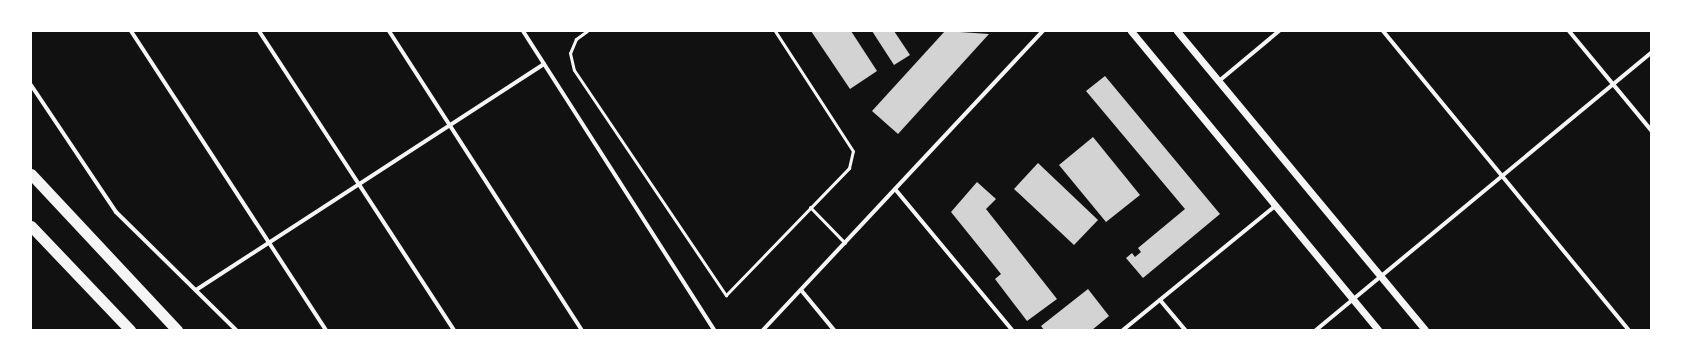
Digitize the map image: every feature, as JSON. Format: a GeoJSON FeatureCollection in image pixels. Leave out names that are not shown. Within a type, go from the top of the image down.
{"type":"FeatureCollection","features":[{"type":"Feature","properties":{"kind":"highway"},"geometry":{"type":"LineString","coordinates":[[31,174],[177,330]]}},
{"type":"Feature","properties":{"kind":"highway"},"geometry":{"type":"LineString","coordinates":[[31,226],[130,330]]}},
{"type":"Feature","properties":{"kind":"street"},"geometry":{"type":"LineString","coordinates":[[131,31],[326,330]]}},
{"type":"Feature","properties":{"kind":"street"},"geometry":{"type":"LineString","coordinates":[[259,31],[454,330]]}},
{"type":"Feature","properties":{"kind":"street"},"geometry":{"type":"LineString","coordinates":[[389,31],[582,330]]}},
{"type":"Feature","properties":{"kind":"street"},"geometry":{"type":"LineString","coordinates":[[523,31],[714,330]]}},
{"type":"Feature","properties":{"kind":"street"},"geometry":{"type":"LineString","coordinates":[[763,330],[1043,31]]}},
{"type":"Feature","properties":{"kind":"street"},"geometry":{"type":"LineString","coordinates":[[1131,31],[1378,330]]}},
{"type":"Feature","properties":{"kind":"street"},"geometry":{"type":"LineString","coordinates":[[1177,31],[1425,330]]}},
{"type":"Feature","properties":{"kind":"street"},"geometry":{"type":"LineString","coordinates":[[1219,81],[1279,31]]}},
{"type":"Feature","properties":{"kind":"street"},"geometry":{"type":"LineString","coordinates":[[1384,31],[1629,330]]}},
{"type":"Feature","properties":{"kind":"street"},"geometry":{"type":"LineString","coordinates":[[1569,31],[1651,130]]}},
{"type":"Feature","properties":{"kind":"street"},"geometry":{"type":"LineString","coordinates":[[1316,330],[1651,53]]}},
{"type":"Feature","properties":{"kind":"street"},"geometry":{"type":"LineString","coordinates":[[196,290],[544,64]]}},
{"type":"Feature","properties":{"kind":"street"},"geometry":{"type":"LineString","coordinates":[[31,85],[116,212],[236,330]]}},
{"type":"Feature","properties":{"kind":"street"},"geometry":{"type":"LineString","coordinates":[[895,189],[1012,330]]}},
{"type":"Feature","properties":{"kind":"street"},"geometry":{"type":"LineString","coordinates":[[1123,330],[1275,206]]}},
{"type":"Feature","properties":{"kind":"street"},"geometry":{"type":"LineString","coordinates":[[801,290],[834,330]]}},
{"type":"Feature","properties":{"kind":"street"},"geometry":{"type":"LineString","coordinates":[[1160,300],[1185,330]]}},
{"type":"Feature","properties":{"kind":"lane"},"geometry":{"type":"LineString","coordinates":[[587,31],[576,39],[570,53],[574,70],[726,295],[849,168],[853,151],[775,31]]}},
{"type":"Feature","properties":{"kind":"lane"},"geometry":{"type":"LineString","coordinates":[[810,207],[845,243]]}},
{"type":"Feature","properties":{"kind":"building"},"geometry":{"type":"Polygon","coordinates":[[[811,31],[851,31],[877,71],[850,89],[811,31]]]}},
{"type":"Feature","properties":{"kind":"building"},"geometry":{"type":"Polygon","coordinates":[[[872,31],[894,31],[910,55],[894,65],[872,31]]]}},
{"type":"Feature","properties":{"kind":"building"},"geometry":{"type":"Polygon","coordinates":[[[945,31],[989,34],[898,134],[872,111],[945,31]]]}},
{"type":"Feature","properties":{"kind":"building"},"geometry":{"type":"Polygon","coordinates":[[[1105,76],[1220,214],[1143,278],[1126,258],[1132,253],[1135,257],[1141,252],[1138,248],[1185,209],[1086,91],[1105,76]]]}},
{"type":"Feature","properties":{"kind":"building"},"geometry":{"type":"Polygon","coordinates":[[[1093,137],[1140,195],[1106,222],[1059,165],[1093,137]]]}},
{"type":"Feature","properties":{"kind":"building"},"geometry":{"type":"Polygon","coordinates":[[[1038,163],[1098,220],[1074,245],[1014,189],[1038,163]]]}},
{"type":"Feature","properties":{"kind":"building"},"geometry":{"type":"Polygon","coordinates":[[[977,182],[996,199],[986,209],[1057,299],[1027,321],[995,279],[1001,274],[951,212],[977,182]]]}},
{"type":"Feature","properties":{"kind":"building"},"geometry":{"type":"Polygon","coordinates":[[[1088,289],[1109,316],[1092,330],[1044,330],[1041,326],[1088,289]]]}}]}
